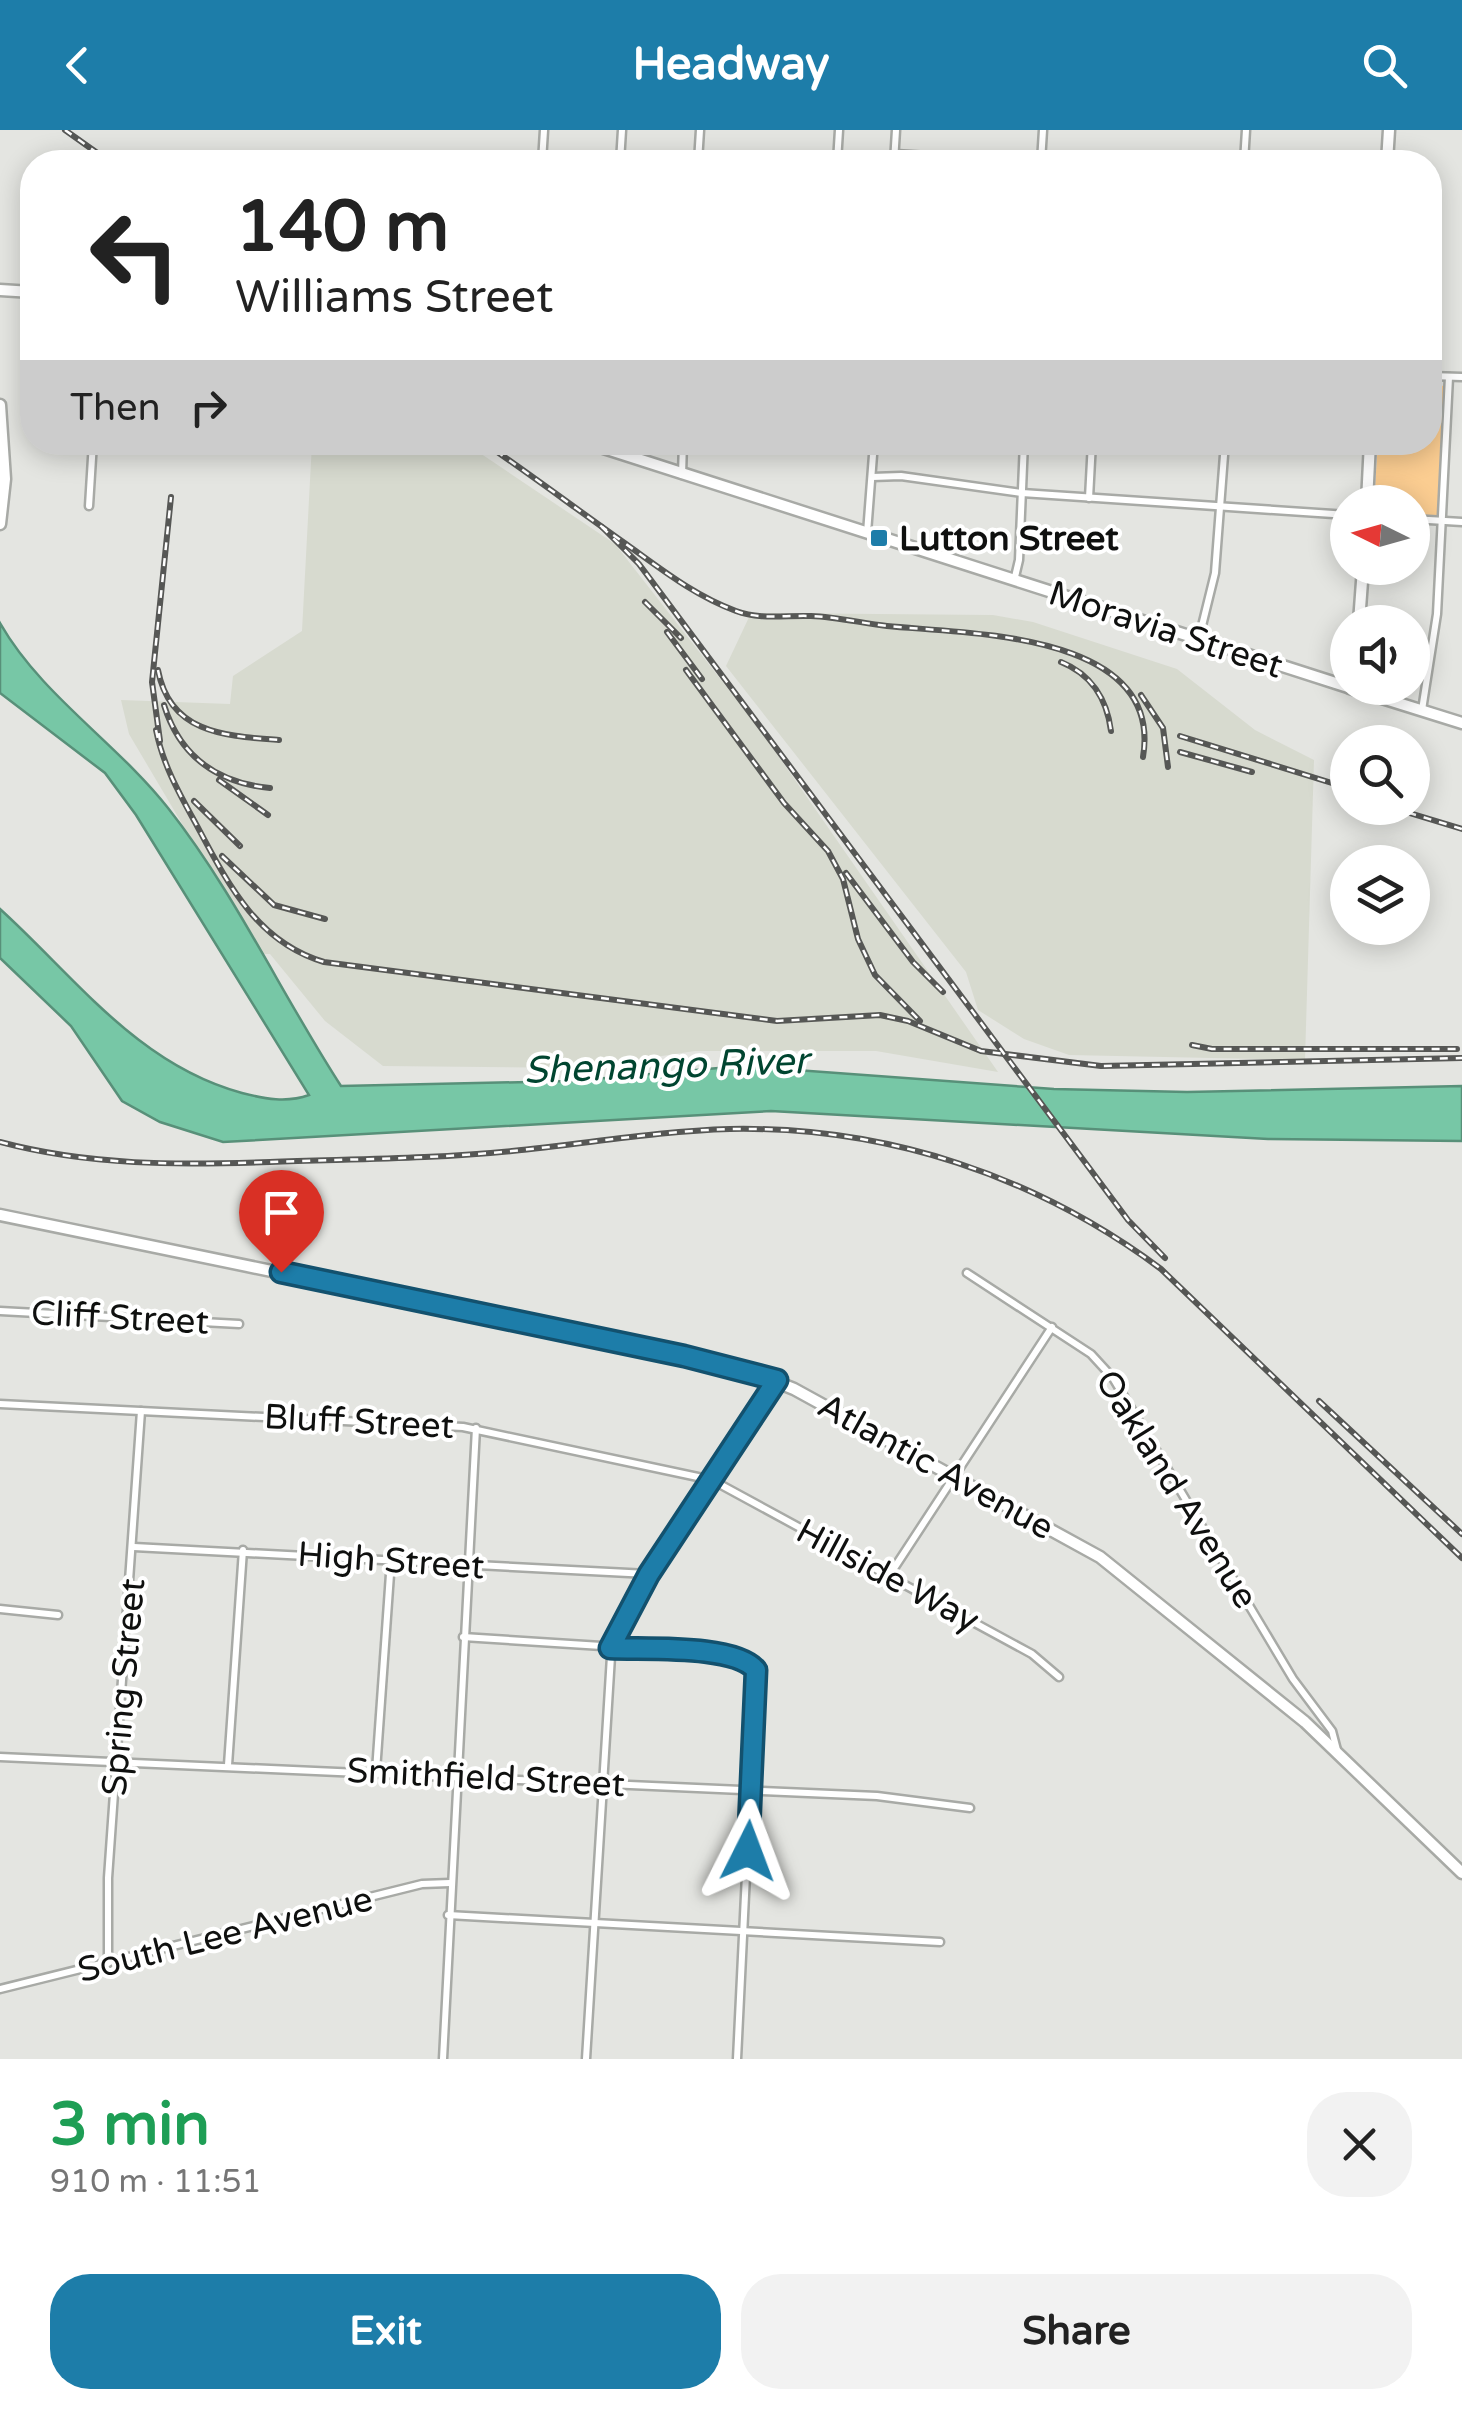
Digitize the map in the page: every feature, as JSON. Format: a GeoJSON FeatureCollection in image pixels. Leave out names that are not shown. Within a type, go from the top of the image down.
{"type":"FeatureCollection","features":[{"type":"Feature","properties":{"kind":"street"},"geometry":{"type":"LineString","coordinates":[[1442,376],[1462,377]]}},
{"type":"Feature","properties":{"kind":"street"},"geometry":{"type":"LineString","coordinates":[[1422,710],[1437,614],[1449,376]]}},
{"type":"Feature","properties":{"kind":"street"},"geometry":{"type":"LineString","coordinates":[[0,406],[5,479],[0,524]]}},
{"type":"Feature","properties":{"kind":"street"},"geometry":{"type":"LineString","coordinates":[[89,506],[92,455]]}},
{"type":"Feature","properties":{"kind":"street","name":"Moravia Street"},"geometry":{"type":"LineString","coordinates":[[622,455],[1330,681]]}},
{"type":"Feature","properties":{"kind":"street"},"geometry":{"type":"LineString","coordinates":[[682,476],[683,455]]}},
{"type":"Feature","properties":{"kind":"street"},"geometry":{"type":"LineString","coordinates":[[867,534],[873,455]]}},
{"type":"Feature","properties":{"kind":"street"},"geometry":{"type":"LineString","coordinates":[[1014,581],[1023,455]]}},
{"type":"Feature","properties":{"kind":"street"},"geometry":{"type":"LineString","coordinates":[[1089,498],[1091,455]]}},
{"type":"Feature","properties":{"kind":"street"},"geometry":{"type":"LineString","coordinates":[[1198,640],[1214,575],[1223,455]]}},
{"type":"Feature","properties":{"kind":"street"},"geometry":{"type":"LineString","coordinates":[[1367,485],[1369,455]]}},
{"type":"Feature","properties":{"kind":"street"},"geometry":{"type":"LineString","coordinates":[[872,477],[901,476],[1022,493],[1330,514]]}},
{"type":"Feature","properties":{"kind":"street"},"geometry":{"type":"LineString","coordinates":[[1430,520],[1462,522]]}},
{"type":"Feature","properties":{"kind":"street","name":"Moravia Street"},"geometry":{"type":"LineString","coordinates":[[1406,705],[1462,723]]}},
{"type":"Feature","properties":{"kind":"street","name":"Atlantic Avenue"},"geometry":{"type":"LineString","coordinates":[[0,1215],[684,1356],[777,1380],[1089,1550],[1154,1598],[1337,1752],[1462,1873]]}},
{"type":"Feature","properties":{"kind":"street","name":"Oakland Avenue"},"geometry":{"type":"LineString","coordinates":[[967,1272],[1091,1354],[1113,1378],[1293,1679],[1332,1730],[1337,1752]]}},
{"type":"Feature","properties":{"kind":"street","name":"Cliff Street"},"geometry":{"type":"LineString","coordinates":[[0,1310],[239,1324]]}},
{"type":"Feature","properties":{"kind":"street"},"geometry":{"type":"LineString","coordinates":[[889,1576],[1052,1327]]}},
{"type":"Feature","properties":{"kind":"street"},"geometry":{"type":"LineString","coordinates":[[586,2059],[610,1648],[649,1574],[777,1380]]}},
{"type":"Feature","properties":{"kind":"street","name":"Bluff Street"},"geometry":{"type":"LineString","coordinates":[[0,1404],[476,1428],[712,1480]]}},
{"type":"Feature","properties":{"kind":"street","name":"Spring Street"},"geometry":{"type":"LineString","coordinates":[[108,1963],[116,1760],[141,1411]]}},
{"type":"Feature","properties":{"kind":"street"},"geometry":{"type":"LineString","coordinates":[[442,2059],[476,1428]]}},
{"type":"Feature","properties":{"kind":"street","name":"Hillside Way"},"geometry":{"type":"LineString","coordinates":[[712,1480],[1032,1654],[1058,1677]]}},
{"type":"Feature","properties":{"kind":"street","name":"High Street"},"geometry":{"type":"LineString","coordinates":[[134,1547],[649,1574]]}},
{"type":"Feature","properties":{"kind":"street"},"geometry":{"type":"LineString","coordinates":[[228,1765],[243,1550]]}},
{"type":"Feature","properties":{"kind":"street"},"geometry":{"type":"LineString","coordinates":[[376,1771],[391,1560]]}},
{"type":"Feature","properties":{"kind":"street"},"geometry":{"type":"LineString","coordinates":[[0,1609],[58,1615]]}},
{"type":"Feature","properties":{"kind":"street"},"geometry":{"type":"LineString","coordinates":[[464,1637],[711,1653],[753,1666],[758,1676],[737,2059]]}},
{"type":"Feature","properties":{"kind":"street","name":"Smithfield Street"},"geometry":{"type":"LineString","coordinates":[[0,1757],[877,1796],[970,1808]]}},
{"type":"Feature","properties":{"kind":"street","name":"South Lee Avenue"},"geometry":{"type":"LineString","coordinates":[[0,1990],[422,1884],[450,1882]]}},
{"type":"Feature","properties":{"kind":"street"},"geometry":{"type":"LineString","coordinates":[[448,1916],[940,1942]]}},
{"type":"Feature","properties":{"kind":"shaded area"},"geometry":{"type":"Polygon","coordinates":[[[1442,386],[1446,386],[1442,451],[1442,386]]]}},
{"type":"Feature","properties":{"kind":"shaded area"},"geometry":{"type":"Polygon","coordinates":[[[311,455],[483,455],[615,544],[761,731],[998,1072],[876,1051],[695,1051],[582,1068],[383,1066],[325,1021],[270,954],[259,954],[129,734],[121,700],[230,704],[233,676],[302,631],[311,455]]]}},
{"type":"Feature","properties":{"kind":"shaded area"},"geometry":{"type":"Polygon","coordinates":[[[1377,455],[1442,455],[1438,516],[1430,515],[1430,485],[1375,485],[1377,455]]]}},
{"type":"Feature","properties":{"kind":"shaded area"},"geometry":{"type":"Polygon","coordinates":[[[751,613],[993,615],[1033,622],[1177,669],[1255,730],[1314,760],[1305,1060],[1069,1055],[1024,1039],[978,1010],[966,972],[726,666],[751,613]]]}},
{"type":"Feature","properties":{"kind":"shaded area"},"geometry":{"type":"Polygon","coordinates":[[[0,623],[36,673],[168,808],[237,909],[341,1086],[572,1081],[741,1066],[1054,1089],[1187,1092],[1462,1086],[1462,1141],[1268,1139],[771,1111],[223,1142],[160,1122],[122,1101],[71,1026],[0,958],[0,909],[110,1016],[171,1062],[205,1080],[251,1095],[284,1099],[309,1095],[136,815],[105,773],[0,693],[0,623]]]}},
{"type":"Feature","properties":{"kind":"railway"},"geometry":{"type":"LineString","coordinates":[[65,130],[93,150]]}},
{"type":"Feature","properties":{"kind":"railway"},"geometry":{"type":"LineString","coordinates":[[501,455],[679,581],[736,611],[1008,638],[1052,647],[1092,662],[1123,684],[1141,716],[1143,757]]}},
{"type":"Feature","properties":{"kind":"railway"},"geometry":{"type":"LineString","coordinates":[[160,741],[152,682],[171,497]]}},
{"type":"Feature","properties":{"kind":"railway"},"geometry":{"type":"LineString","coordinates":[[602,527],[639,564],[1128,1220],[1165,1258]]}},
{"type":"Feature","properties":{"kind":"railway"},"geometry":{"type":"LineString","coordinates":[[645,602],[681,638]]}},
{"type":"Feature","properties":{"kind":"railway"},"geometry":{"type":"LineString","coordinates":[[667,632],[702,679]]}},
{"type":"Feature","properties":{"kind":"railway"},"geometry":{"type":"LineString","coordinates":[[1061,662],[1081,673],[1096,689],[1106,708],[1111,731]]}},
{"type":"Feature","properties":{"kind":"railway"},"geometry":{"type":"LineString","coordinates":[[158,670],[164,691],[175,707],[203,728],[279,740]]}},
{"type":"Feature","properties":{"kind":"railway"},"geometry":{"type":"LineString","coordinates":[[686,670],[784,803],[828,851],[843,879],[858,939],[875,975],[920,1021]]}},
{"type":"Feature","properties":{"kind":"railway"},"geometry":{"type":"LineString","coordinates":[[1141,695],[1163,728],[1168,767]]}},
{"type":"Feature","properties":{"kind":"railway"},"geometry":{"type":"LineString","coordinates":[[164,705],[180,739],[204,764],[234,780],[270,788]]}},
{"type":"Feature","properties":{"kind":"railway"},"geometry":{"type":"LineString","coordinates":[[156,730],[178,790],[232,888],[262,925],[280,940],[324,962],[777,1021],[880,1015],[908,1021],[981,1051],[1101,1066],[1462,1058]]}},
{"type":"Feature","properties":{"kind":"railway"},"geometry":{"type":"LineString","coordinates":[[1180,736],[1330,782]]}},
{"type":"Feature","properties":{"kind":"railway"},"geometry":{"type":"LineString","coordinates":[[1180,752],[1252,772]]}},
{"type":"Feature","properties":{"kind":"railway"},"geometry":{"type":"LineString","coordinates":[[219,780],[268,815]]}},
{"type":"Feature","properties":{"kind":"railway"},"geometry":{"type":"LineString","coordinates":[[194,801],[240,846]]}},
{"type":"Feature","properties":{"kind":"railway"},"geometry":{"type":"LineString","coordinates":[[1430,819],[1462,829]]}},
{"type":"Feature","properties":{"kind":"railway"},"geometry":{"type":"LineString","coordinates":[[222,856],[274,905],[325,919]]}},
{"type":"Feature","properties":{"kind":"railway"},"geometry":{"type":"LineString","coordinates":[[846,873],[913,962],[943,992]]}},
{"type":"Feature","properties":{"kind":"railway"},"geometry":{"type":"LineString","coordinates":[[1192,1045],[1212,1049],[1457,1049]]}},
{"type":"Feature","properties":{"kind":"railway"},"geometry":{"type":"LineString","coordinates":[[0,1142],[67,1156],[168,1163],[482,1154],[730,1129],[788,1130],[902,1147],[958,1163],[1063,1207],[1161,1269],[1462,1558]]}},
{"type":"Feature","properties":{"kind":"railway"},"geometry":{"type":"LineString","coordinates":[[1319,1401],[1462,1534]]}},
{"type":"Feature","properties":{"kind":"place","name":"Lutton Street"},"geometry":{"type":"Point","coordinates":[879,538]}},
{"type":"Feature","properties":{"kind":"route"},"geometry":{"type":"LineString","coordinates":[[281,1272],[684,1356],[777,1380],[670,1540],[617,1628],[610,1648],[711,1653],[749,1662],[756,1670],[748,1851]]}},
{"type":"Feature","properties":{"kind":"water label","name":"Shenango River"},"geometry":{"type":"Point","coordinates":[666,1065]}}]}
